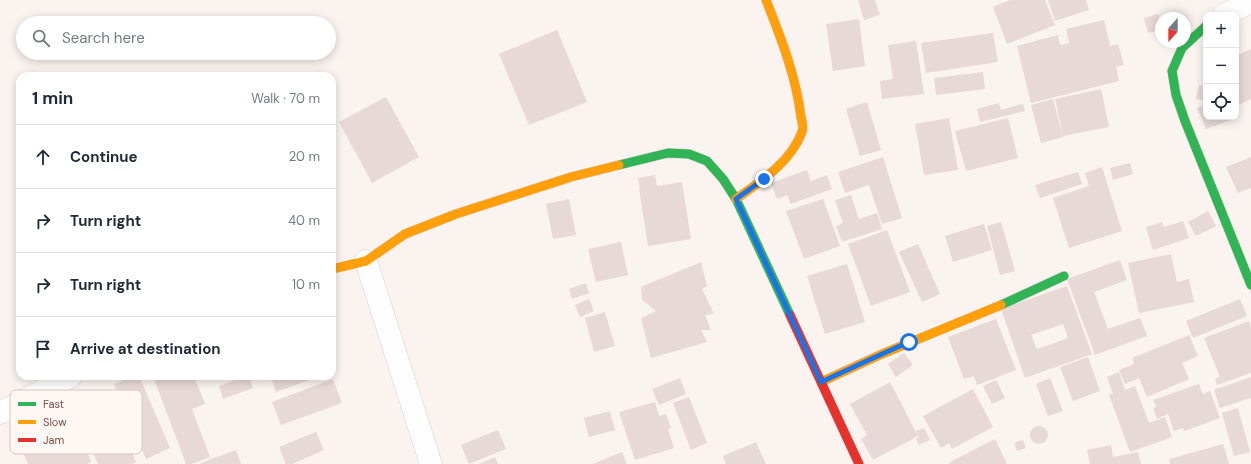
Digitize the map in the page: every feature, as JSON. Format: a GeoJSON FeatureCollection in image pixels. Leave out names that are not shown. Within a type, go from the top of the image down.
{"type":"FeatureCollection","features":[{"type":"Feature","properties":{"kind":"street"},"geometry":{"type":"LineString","coordinates":[[736,199],[764,179],[794,148],[803,130],[799,102],[789,59],[766,0]]}},
{"type":"Feature","properties":{"kind":"street"},"geometry":{"type":"LineString","coordinates":[[1230,12],[1251,2]]}},
{"type":"Feature","properties":{"kind":"street"},"geometry":{"type":"LineString","coordinates":[[1203,29],[1182,48],[1172,71],[1176,95],[1251,285]]}},
{"type":"Feature","properties":{"kind":"street"},"geometry":{"type":"LineString","coordinates":[[336,268],[366,261],[405,234],[456,214],[571,177],[668,153],[689,154],[707,161],[723,178],[736,199],[859,464]]}},
{"type":"Feature","properties":{"kind":"street"},"geometry":{"type":"LineString","coordinates":[[366,261],[431,464]]}},
{"type":"Feature","properties":{"kind":"street"},"geometry":{"type":"LineString","coordinates":[[821,382],[882,354],[988,311],[1064,276]]}},
{"type":"Feature","properties":{"kind":"street"},"geometry":{"type":"LineString","coordinates":[[44,390],[63,380]]}},
{"type":"Feature","properties":{"kind":"street"},"geometry":{"type":"LineString","coordinates":[[0,413],[10,408]]}},
{"type":"Feature","properties":{"kind":"building"},"geometry":{"type":"Polygon","coordinates":[[[858,0],[875,0],[880,15],[864,20],[858,0]]]}},
{"type":"Feature","properties":{"kind":"building"},"geometry":{"type":"Polygon","coordinates":[[[1010,0],[1045,0],[1055,25],[1007,44],[993,7],[1010,0]]]}},
{"type":"Feature","properties":{"kind":"building"},"geometry":{"type":"Polygon","coordinates":[[[1048,0],[1086,0],[1089,10],[1055,21],[1048,0]]]}},
{"type":"Feature","properties":{"kind":"building"},"geometry":{"type":"Polygon","coordinates":[[[1155,15],[1155,31],[1148,33],[1144,18],[1155,15]]]}},
{"type":"Feature","properties":{"kind":"building"},"geometry":{"type":"Polygon","coordinates":[[[859,19],[865,66],[833,71],[826,24],[859,19]]]}},
{"type":"Feature","properties":{"kind":"building"},"geometry":{"type":"Polygon","coordinates":[[[1104,20],[1110,46],[1118,44],[1124,65],[1116,67],[1119,81],[1031,103],[1017,46],[1058,35],[1060,45],[1069,43],[1066,29],[1104,20]]]}},
{"type":"Feature","properties":{"kind":"building"},"geometry":{"type":"Polygon","coordinates":[[[557,30],[587,102],[529,125],[499,54],[557,30]]]}},
{"type":"Feature","properties":{"kind":"building"},"geometry":{"type":"Polygon","coordinates":[[[993,33],[998,62],[926,73],[921,43],[993,33]]]}},
{"type":"Feature","properties":{"kind":"building"},"geometry":{"type":"Polygon","coordinates":[[[916,41],[924,94],[882,99],[880,81],[893,79],[888,45],[916,41]]]}},
{"type":"Feature","properties":{"kind":"building"},"geometry":{"type":"Polygon","coordinates":[[[1251,49],[1251,99],[1239,105],[1239,84],[1239,55],[1251,49]]]}},
{"type":"Feature","properties":{"kind":"building"},"geometry":{"type":"Polygon","coordinates":[[[983,72],[985,89],[936,95],[934,78],[983,72]]]}},
{"type":"Feature","properties":{"kind":"building"},"geometry":{"type":"Polygon","coordinates":[[[1199,85],[1203,86],[1203,100],[1196,99],[1199,85]]]}},
{"type":"Feature","properties":{"kind":"building"},"geometry":{"type":"Polygon","coordinates":[[[1101,89],[1109,127],[1063,136],[1055,99],[1101,89]]]}},
{"type":"Feature","properties":{"kind":"building"},"geometry":{"type":"Polygon","coordinates":[[[386,97],[419,157],[372,183],[339,122],[386,97]]]}},
{"type":"Feature","properties":{"kind":"building"},"geometry":{"type":"Polygon","coordinates":[[[1053,99],[1063,137],[1041,143],[1031,105],[1053,99]]]}},
{"type":"Feature","properties":{"kind":"building"},"geometry":{"type":"Polygon","coordinates":[[[867,102],[881,150],[860,156],[846,109],[867,102]]]}},
{"type":"Feature","properties":{"kind":"building"},"geometry":{"type":"Polygon","coordinates":[[[999,103],[1001,110],[1023,104],[1025,111],[980,122],[977,109],[999,103]]]}},
{"type":"Feature","properties":{"kind":"building"},"geometry":{"type":"Polygon","coordinates":[[[1203,105],[1203,120],[1231,120],[1206,129],[1197,108],[1203,105]]]}},
{"type":"Feature","properties":{"kind":"building"},"geometry":{"type":"Polygon","coordinates":[[[949,118],[958,170],[924,175],[915,124],[949,118]]]}},
{"type":"Feature","properties":{"kind":"building"},"geometry":{"type":"Polygon","coordinates":[[[1008,118],[1018,158],[966,171],[955,131],[1008,118]]]}},
{"type":"Feature","properties":{"kind":"building"},"geometry":{"type":"Polygon","coordinates":[[[883,157],[902,218],[882,224],[869,185],[845,193],[838,172],[883,157]]]}},
{"type":"Feature","properties":{"kind":"building"},"geometry":{"type":"Polygon","coordinates":[[[1251,157],[1251,188],[1238,193],[1226,167],[1251,157]]]}},
{"type":"Feature","properties":{"kind":"building"},"geometry":{"type":"Polygon","coordinates":[[[1130,163],[1133,174],[1113,180],[1110,168],[1130,163]]]}},
{"type":"Feature","properties":{"kind":"building"},"geometry":{"type":"Polygon","coordinates":[[[1102,167],[1122,231],[1069,248],[1053,198],[1089,186],[1085,173],[1102,167]]]}},
{"type":"Feature","properties":{"kind":"building"},"geometry":{"type":"Polygon","coordinates":[[[807,170],[811,181],[827,175],[832,189],[791,204],[787,195],[777,199],[771,183],[807,170]]]}},
{"type":"Feature","properties":{"kind":"building"},"geometry":{"type":"Polygon","coordinates":[[[1078,172],[1082,184],[1040,198],[1035,185],[1078,172]]]}},
{"type":"Feature","properties":{"kind":"building"},"geometry":{"type":"Polygon","coordinates":[[[655,175],[657,186],[682,182],[691,239],[648,246],[638,178],[655,175]]]}},
{"type":"Feature","properties":{"kind":"building"},"geometry":{"type":"Polygon","coordinates":[[[851,195],[859,219],[877,213],[882,229],[842,242],[836,226],[843,223],[835,200],[851,195]]]}},
{"type":"Feature","properties":{"kind":"building"},"geometry":{"type":"Polygon","coordinates":[[[569,199],[576,235],[553,239],[546,204],[569,199]]]}},
{"type":"Feature","properties":{"kind":"building"},"geometry":{"type":"Polygon","coordinates":[[[823,199],[840,246],[804,259],[786,211],[823,199]]]}},
{"type":"Feature","properties":{"kind":"building"},"geometry":{"type":"Polygon","coordinates":[[[1208,211],[1216,226],[1196,236],[1188,222],[1208,211]]]}},
{"type":"Feature","properties":{"kind":"building"},"geometry":{"type":"Polygon","coordinates":[[[1183,221],[1189,238],[1153,250],[1146,227],[1162,222],[1164,227],[1183,221]]]}},
{"type":"Feature","properties":{"kind":"building"},"geometry":{"type":"Polygon","coordinates":[[[1001,222],[1015,271],[1000,275],[987,226],[1001,222]]]}},
{"type":"Feature","properties":{"kind":"building"},"geometry":{"type":"Polygon","coordinates":[[[984,224],[992,250],[953,262],[945,236],[984,224]]]}},
{"type":"Feature","properties":{"kind":"building"},"geometry":{"type":"Polygon","coordinates":[[[887,230],[910,292],[871,306],[848,244],[887,230]]]}},
{"type":"Feature","properties":{"kind":"building"},"geometry":{"type":"Polygon","coordinates":[[[621,242],[628,275],[596,282],[588,249],[621,242]]]}},
{"type":"Feature","properties":{"kind":"building"},"geometry":{"type":"Polygon","coordinates":[[[918,244],[940,294],[922,302],[899,252],[918,244]]]}},
{"type":"Feature","properties":{"kind":"building"},"geometry":{"type":"Polygon","coordinates":[[[1171,254],[1177,282],[1189,279],[1194,302],[1139,313],[1128,263],[1171,254]]]}},
{"type":"Feature","properties":{"kind":"building"},"geometry":{"type":"Polygon","coordinates":[[[1120,260],[1127,280],[1094,292],[1108,329],[1140,318],[1147,336],[1095,355],[1067,279],[1120,260]]]}},
{"type":"Feature","properties":{"kind":"building"},"geometry":{"type":"Polygon","coordinates":[[[701,262],[707,286],[702,289],[714,314],[705,315],[711,330],[701,330],[707,342],[651,358],[641,318],[656,311],[642,300],[641,287],[701,262]]]}},
{"type":"Feature","properties":{"kind":"building"},"geometry":{"type":"Polygon","coordinates":[[[847,264],[865,322],[825,334],[807,276],[847,264]]]}},
{"type":"Feature","properties":{"kind":"building"},"geometry":{"type":"Polygon","coordinates":[[[586,283],[589,293],[572,299],[569,289],[586,283]]]}},
{"type":"Feature","properties":{"kind":"building"},"geometry":{"type":"Polygon","coordinates":[[[1067,286],[1092,354],[1025,378],[1001,309],[1067,286]],[[1063,324],[1031,335],[1037,349],[1068,338],[1063,324]]]}},
{"type":"Feature","properties":{"kind":"building"},"geometry":{"type":"Polygon","coordinates":[[[589,299],[594,311],[580,317],[575,305],[589,299]]]}},
{"type":"Feature","properties":{"kind":"building"},"geometry":{"type":"Polygon","coordinates":[[[1240,299],[1247,316],[1193,338],[1186,321],[1240,299]]]}},
{"type":"Feature","properties":{"kind":"building"},"geometry":{"type":"Polygon","coordinates":[[[605,312],[615,346],[594,352],[585,318],[605,312]]]}},
{"type":"Feature","properties":{"kind":"building"},"geometry":{"type":"Polygon","coordinates":[[[996,319],[1016,370],[977,385],[974,376],[964,379],[948,337],[996,319]]]}},
{"type":"Feature","properties":{"kind":"building"},"geometry":{"type":"Polygon","coordinates":[[[1249,321],[1251,327],[1251,373],[1217,385],[1215,379],[1220,377],[1204,338],[1249,321]]]}},
{"type":"Feature","properties":{"kind":"building"},"geometry":{"type":"Polygon","coordinates":[[[1189,335],[1198,356],[1182,363],[1189,379],[1147,397],[1139,378],[1125,384],[1119,370],[1134,364],[1132,358],[1189,335]]]}},
{"type":"Feature","properties":{"kind":"building"},"geometry":{"type":"Polygon","coordinates":[[[904,353],[913,365],[896,377],[888,364],[904,353]]]}},
{"type":"Feature","properties":{"kind":"building"},"geometry":{"type":"Polygon","coordinates":[[[1088,357],[1100,391],[1073,401],[1060,367],[1088,357]]]}},
{"type":"Feature","properties":{"kind":"building"},"geometry":{"type":"Polygon","coordinates":[[[1119,372],[1125,390],[1135,386],[1149,423],[1165,417],[1172,437],[1130,452],[1109,395],[1113,394],[1107,377],[1119,372]]]}},
{"type":"Feature","properties":{"kind":"building"},"geometry":{"type":"Polygon","coordinates":[[[1251,377],[1251,398],[1220,408],[1214,390],[1251,377]]]}},
{"type":"Feature","properties":{"kind":"building"},"geometry":{"type":"Polygon","coordinates":[[[680,378],[686,394],[659,405],[652,389],[680,378]]]}},
{"type":"Feature","properties":{"kind":"building"},"geometry":{"type":"Polygon","coordinates":[[[1050,378],[1063,411],[1048,416],[1036,384],[1050,378]]]}},
{"type":"Feature","properties":{"kind":"building"},"geometry":{"type":"Polygon","coordinates":[[[124,380],[141,380],[170,448],[146,459],[142,450],[142,390],[117,390],[114,384],[124,380]]]}},
{"type":"Feature","properties":{"kind":"building"},"geometry":{"type":"Polygon","coordinates":[[[154,380],[196,380],[205,404],[192,409],[210,457],[192,464],[186,464],[154,380]]]}},
{"type":"Feature","properties":{"kind":"building"},"geometry":{"type":"Polygon","coordinates":[[[235,380],[250,380],[253,388],[223,399],[219,386],[235,380]]]}},
{"type":"Feature","properties":{"kind":"building"},"geometry":{"type":"Polygon","coordinates":[[[272,380],[310,380],[276,392],[272,380]]]}},
{"type":"Feature","properties":{"kind":"building"},"geometry":{"type":"Polygon","coordinates":[[[333,380],[342,403],[281,425],[272,402],[333,380]]]}},
{"type":"Feature","properties":{"kind":"building"},"geometry":{"type":"Polygon","coordinates":[[[996,380],[1005,398],[992,404],[983,386],[996,380]]]}},
{"type":"Feature","properties":{"kind":"building"},"geometry":{"type":"Polygon","coordinates":[[[890,382],[918,436],[873,460],[861,439],[867,435],[850,404],[890,382]]]}},
{"type":"Feature","properties":{"kind":"building"},"geometry":{"type":"Polygon","coordinates":[[[1199,384],[1203,394],[1210,391],[1220,418],[1184,431],[1183,428],[1174,431],[1168,414],[1157,419],[1153,408],[1156,407],[1153,400],[1199,384]]]}},
{"type":"Feature","properties":{"kind":"building"},"geometry":{"type":"Polygon","coordinates":[[[973,389],[993,427],[952,449],[949,443],[941,448],[923,416],[973,389]]]}},
{"type":"Feature","properties":{"kind":"building"},"geometry":{"type":"Polygon","coordinates":[[[689,397],[707,443],[691,450],[673,403],[689,397]]]}},
{"type":"Feature","properties":{"kind":"building"},"geometry":{"type":"Polygon","coordinates":[[[655,402],[659,416],[666,414],[671,428],[668,429],[674,448],[635,460],[619,412],[655,402]]]}},
{"type":"Feature","properties":{"kind":"building"},"geometry":{"type":"Polygon","coordinates":[[[1238,408],[1250,452],[1234,456],[1222,413],[1238,408]]]}},
{"type":"Feature","properties":{"kind":"building"},"geometry":{"type":"Polygon","coordinates":[[[610,411],[615,430],[589,437],[584,418],[610,411]]]}},
{"type":"Feature","properties":{"kind":"building"},"geometry":{"type":"Polygon","coordinates":[[[1039,426],[1045,429],[1048,435],[1045,441],[1039,444],[1033,441],[1030,435],[1033,429],[1039,426]]]}},
{"type":"Feature","properties":{"kind":"building"},"geometry":{"type":"Polygon","coordinates":[[[924,428],[930,440],[919,445],[916,439],[919,437],[916,431],[924,428]]]}},
{"type":"Feature","properties":{"kind":"building"},"geometry":{"type":"Polygon","coordinates":[[[498,430],[506,449],[469,464],[461,445],[498,430]]]}},
{"type":"Feature","properties":{"kind":"building"},"geometry":{"type":"Polygon","coordinates":[[[316,432],[324,450],[292,464],[286,464],[279,447],[316,432]]]}},
{"type":"Feature","properties":{"kind":"building"},"geometry":{"type":"Polygon","coordinates":[[[995,439],[1007,464],[948,463],[995,439]]]}},
{"type":"Feature","properties":{"kind":"building"},"geometry":{"type":"Polygon","coordinates":[[[1023,440],[1026,448],[1017,451],[1014,443],[1023,440]]]}},
{"type":"Feature","properties":{"kind":"building"},"geometry":{"type":"Polygon","coordinates":[[[756,442],[766,464],[726,464],[723,456],[756,442]]]}},
{"type":"Feature","properties":{"kind":"building"},"geometry":{"type":"Polygon","coordinates":[[[1223,444],[1229,464],[1170,464],[1169,459],[1223,444]]]}},
{"type":"Feature","properties":{"kind":"building"},"geometry":{"type":"Polygon","coordinates":[[[1111,445],[1113,457],[1138,452],[1141,464],[1090,464],[1087,450],[1111,445]]]}},
{"type":"Feature","properties":{"kind":"building"},"geometry":{"type":"Polygon","coordinates":[[[236,450],[241,464],[200,464],[211,459],[236,450]]]}},
{"type":"Feature","properties":{"kind":"building"},"geometry":{"type":"Polygon","coordinates":[[[622,452],[627,464],[593,464],[622,452]]]}},
{"type":"Feature","properties":{"kind":"building"},"geometry":{"type":"Polygon","coordinates":[[[24,454],[88,454],[91,462],[87,464],[28,464],[24,454]]]}},
{"type":"Feature","properties":{"kind":"building"},"geometry":{"type":"Polygon","coordinates":[[[133,454],[136,462],[132,464],[98,464],[94,455],[133,454]]]}},
{"type":"Feature","properties":{"kind":"building"},"geometry":{"type":"Polygon","coordinates":[[[495,457],[498,464],[479,464],[495,457]]]}},
{"type":"Feature","properties":{"kind":"traffic: fast"},"geometry":{"type":"LineString","coordinates":[[1203,29],[1182,48],[1172,71],[1176,95],[1251,285]]}},
{"type":"Feature","properties":{"kind":"traffic: fast"},"geometry":{"type":"LineString","coordinates":[[619,165],[668,153],[689,154],[707,161],[723,179],[736,199],[790,315]]}},
{"type":"Feature","properties":{"kind":"traffic: fast"},"geometry":{"type":"LineString","coordinates":[[1001,305],[1064,276]]}},
{"type":"Feature","properties":{"kind":"traffic: slow"},"geometry":{"type":"LineString","coordinates":[[736,199],[765,178],[783,162],[797,143],[803,130],[799,102],[792,72],[766,0]]}},
{"type":"Feature","properties":{"kind":"traffic: slow"},"geometry":{"type":"LineString","coordinates":[[336,268],[366,261],[405,234],[456,214],[571,177],[619,165]]}},
{"type":"Feature","properties":{"kind":"traffic: slow"},"geometry":{"type":"LineString","coordinates":[[821,382],[882,354],[1001,305]]}},
{"type":"Feature","properties":{"kind":"traffic: jam"},"geometry":{"type":"LineString","coordinates":[[790,315],[859,464]]}},
{"type":"Feature","properties":{"kind":"route"},"geometry":{"type":"LineString","coordinates":[[764,179],[736,199],[821,382],[909,342]]}}]}
